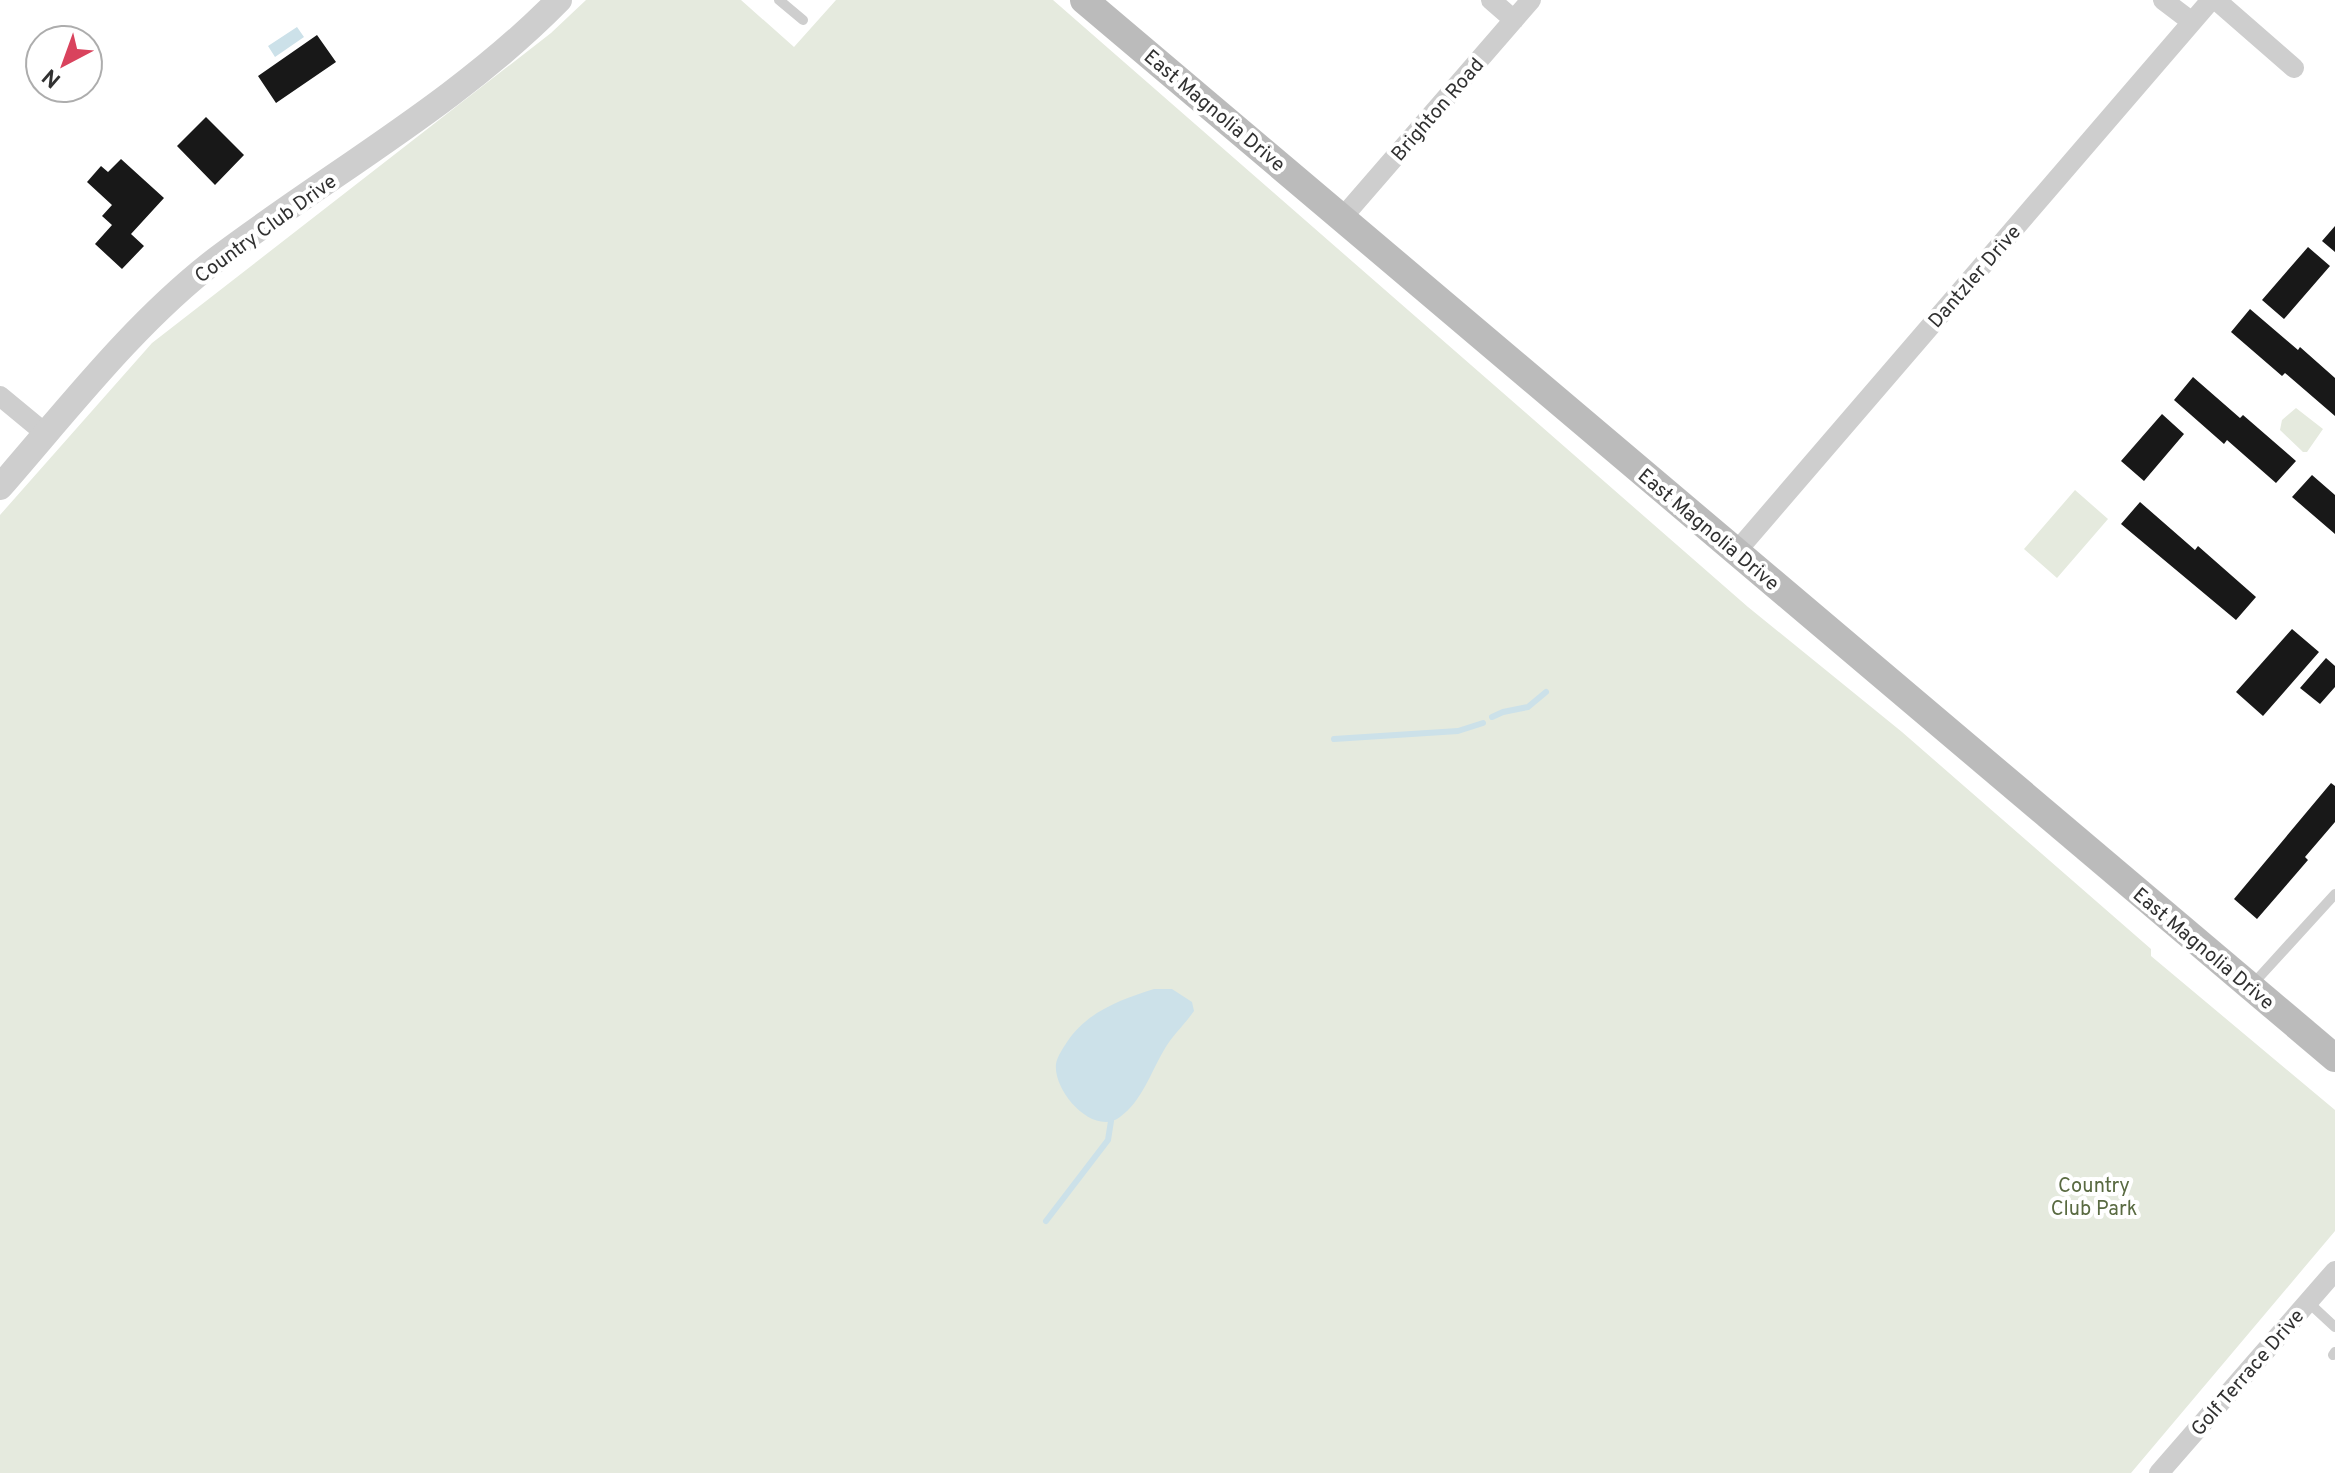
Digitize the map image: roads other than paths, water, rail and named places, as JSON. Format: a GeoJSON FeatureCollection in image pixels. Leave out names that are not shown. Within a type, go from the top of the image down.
{"type":"FeatureCollection","features":[{"type":"Feature","properties":{"kind":"main road","name":"East Magnolia Drive"},"geometry":{"type":"LineString","coordinates":[[1084,0],[2335,1058]]}},
{"type":"Feature","properties":{"kind":"street","name":"Country Club Drive"},"geometry":{"type":"LineString","coordinates":[[0,487],[135,332],[191,280],[386,142],[530,29],[559,0]]}},
{"type":"Feature","properties":{"kind":"street"},"geometry":{"type":"LineString","coordinates":[[1491,0],[1514,20]]}},
{"type":"Feature","properties":{"kind":"street","name":"Brighton Road"},"geometry":{"type":"LineString","coordinates":[[1342,218],[1531,0]]}},
{"type":"Feature","properties":{"kind":"street"},"geometry":{"type":"LineString","coordinates":[[2163,0],[2192,22]]}},
{"type":"Feature","properties":{"kind":"street"},"geometry":{"type":"LineString","coordinates":[[2213,0],[2294,68]]}},
{"type":"Feature","properties":{"kind":"street","name":"Dantzler Drive"},"geometry":{"type":"LineString","coordinates":[[1736,552],[2213,0]]}},
{"type":"Feature","properties":{"kind":"street"},"geometry":{"type":"LineString","coordinates":[[0,396],[46,434]]}},
{"type":"Feature","properties":{"kind":"street","name":"Golf Terrace Drive"},"geometry":{"type":"LineString","coordinates":[[2159,1473],[2335,1271]]}},
{"type":"Feature","properties":{"kind":"lane"},"geometry":{"type":"LineString","coordinates":[[779,0],[803,20]]}},
{"type":"Feature","properties":{"kind":"lane"},"geometry":{"type":"LineString","coordinates":[[2251,987],[2335,894]]}},
{"type":"Feature","properties":{"kind":"lane"},"geometry":{"type":"LineString","coordinates":[[2308,1302],[2335,1327]]}},
{"type":"Feature","properties":{"kind":"water"},"geometry":{"type":"Polygon","coordinates":[[[297,27],[304,37],[275,57],[268,46],[297,27]]]}},
{"type":"Feature","properties":{"kind":"water"},"geometry":{"type":"Polygon","coordinates":[[[1154,989],[1172,989],[1192,1002],[1194,1011],[1167,1045],[1140,1095],[1128,1110],[1110,1122],[1088,1116],[1077,1108],[1061,1087],[1056,1064],[1060,1053],[1075,1031],[1095,1015],[1117,1002],[1154,989]]]}},
{"type":"Feature","properties":{"kind":"waterway"},"geometry":{"type":"LineString","coordinates":[[1492,717],[1528,707],[1546,692]]}},
{"type":"Feature","properties":{"kind":"waterway"},"geometry":{"type":"LineString","coordinates":[[1334,739],[1458,731],[1483,723]]}},
{"type":"Feature","properties":{"kind":"waterway"},"geometry":{"type":"LineString","coordinates":[[1046,1221],[1108,1140],[1111,1121]]}},
{"type":"Feature","properties":{"kind":"park label","name":"Country Club Park"},"geometry":{"type":"Point","coordinates":[2094,1196]}}]}
